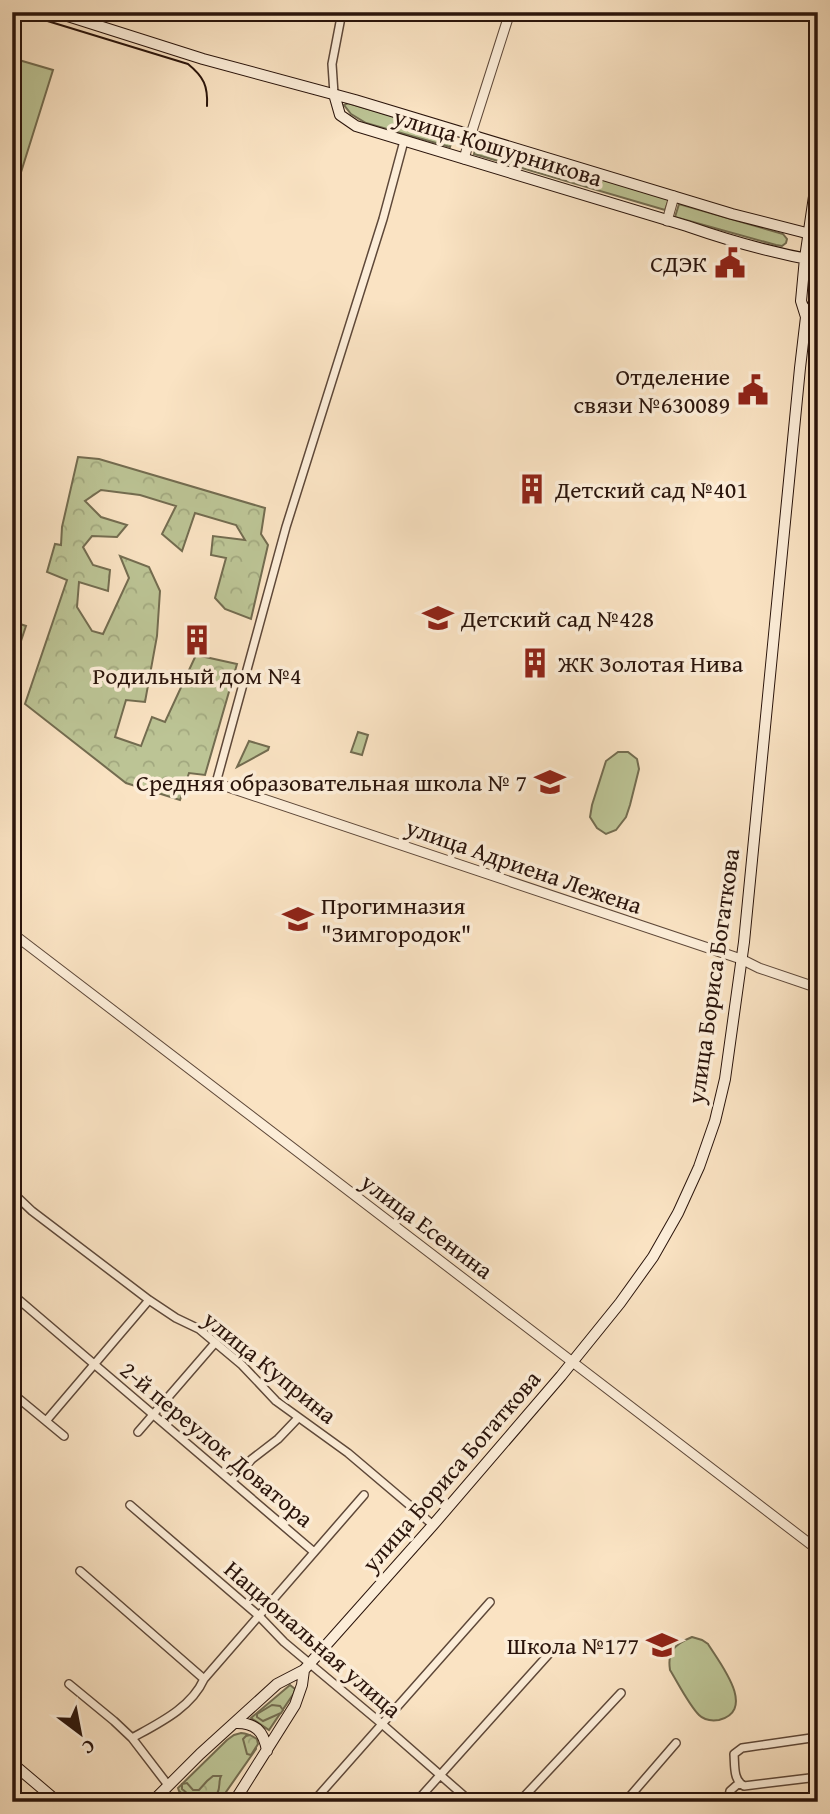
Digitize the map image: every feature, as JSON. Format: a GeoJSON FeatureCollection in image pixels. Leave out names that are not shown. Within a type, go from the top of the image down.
{"type":"FeatureCollection","features":[{"type":"Feature","properties":{"kind":"main road","name":"улица Кошурникова"},"geometry":{"type":"LineString","coordinates":[[55,12],[203,59],[334,94],[674,197],[813,235]]}},
{"type":"Feature","properties":{"kind":"main road","name":"улица Кошурникова"},"geometry":{"type":"LineString","coordinates":[[334,94],[340,114],[356,126],[729,240],[818,261]]}},
{"type":"Feature","properties":{"kind":"main road","name":"улица Бориса Богаткова"},"geometry":{"type":"LineString","coordinates":[[152,1802],[277,1684],[307,1666],[433,1525],[574,1361],[620,1303],[653,1257],[678,1213],[699,1167],[715,1121],[725,1079],[741,959],[806,317],[801,300],[804,258],[813,235],[818,169]]}},
{"type":"Feature","properties":{"kind":"main road","name":"улица Бориса Богаткова"},"geometry":{"type":"LineString","coordinates":[[806,317],[815,301],[818,270]]}},
{"type":"Feature","properties":{"kind":"main road","name":"улица Бориса Богаткова"},"geometry":{"type":"LineString","coordinates":[[234,1802],[295,1704],[307,1666]]}},
{"type":"Feature","properties":{"kind":"main road"},"geometry":{"type":"LineString","coordinates":[[234,1723],[243,1723],[260,1731],[265,1739],[267,1752]]}},
{"type":"Feature","properties":{"kind":"main road"},"geometry":{"type":"LineString","coordinates":[[12,1763],[56,1801]]}},
{"type":"Feature","properties":{"kind":"street"},"geometry":{"type":"LineString","coordinates":[[334,94],[332,64],[342,12]]}},
{"type":"Feature","properties":{"kind":"street"},"geometry":{"type":"LineString","coordinates":[[464,159],[510,12]]}},
{"type":"Feature","properties":{"kind":"street"},"geometry":{"type":"LineString","coordinates":[[216,783],[286,527],[383,219],[404,141]]}},
{"type":"Feature","properties":{"kind":"street"},"geometry":{"type":"LineString","coordinates":[[667,221],[674,197]]}},
{"type":"Feature","properties":{"kind":"street","name":"улица Адриена Лежена"},"geometry":{"type":"LineString","coordinates":[[216,783],[741,959],[818,988]]}},
{"type":"Feature","properties":{"kind":"street","name":"улица Есенина"},"geometry":{"type":"LineString","coordinates":[[12,933],[818,1550]]}},
{"type":"Feature","properties":{"kind":"street","name":"улица Куприна"},"geometry":{"type":"LineString","coordinates":[[12,1192],[32,1211],[149,1300],[199,1329],[242,1365],[276,1401],[348,1453],[433,1525]]}},
{"type":"Feature","properties":{"kind":"street","name":"2-й переулок Доватора"},"geometry":{"type":"LineString","coordinates":[[12,1294],[314,1552]]}},
{"type":"Feature","properties":{"kind":"street"},"geometry":{"type":"LineString","coordinates":[[47,1421],[149,1300]]}},
{"type":"Feature","properties":{"kind":"street"},"geometry":{"type":"LineString","coordinates":[[138,1432],[215,1343]]}},
{"type":"Feature","properties":{"kind":"street"},"geometry":{"type":"LineString","coordinates":[[12,1393],[64,1436]]}},
{"type":"Feature","properties":{"kind":"street"},"geometry":{"type":"LineString","coordinates":[[231,1481],[251,1458],[278,1439],[298,1418]]}},
{"type":"Feature","properties":{"kind":"street"},"geometry":{"type":"LineString","coordinates":[[132,1738],[167,1719],[198,1692],[204,1679],[363,1496]]}},
{"type":"Feature","properties":{"kind":"street","name":"Национальная улица"},"geometry":{"type":"LineString","coordinates":[[131,1505],[259,1616],[307,1666],[382,1724],[471,1802]]}},
{"type":"Feature","properties":{"kind":"street"},"geometry":{"type":"LineString","coordinates":[[80,1571],[204,1679]]}},
{"type":"Feature","properties":{"kind":"street"},"geometry":{"type":"LineString","coordinates":[[313,1802],[490,1602]]}},
{"type":"Feature","properties":{"kind":"street"},"geometry":{"type":"LineString","coordinates":[[416,1802],[557,1645]]}},
{"type":"Feature","properties":{"kind":"street"},"geometry":{"type":"LineString","coordinates":[[69,1684],[132,1738],[168,1785]]}},
{"type":"Feature","properties":{"kind":"street"},"geometry":{"type":"LineString","coordinates":[[519,1802],[621,1693]]}},
{"type":"Feature","properties":{"kind":"street"},"geometry":{"type":"LineString","coordinates":[[818,1737],[741,1748],[734,1754],[736,1778],[744,1786],[818,1777]]}},
{"type":"Feature","properties":{"kind":"street"},"geometry":{"type":"LineString","coordinates":[[625,1802],[676,1743]]}},
{"type":"Feature","properties":{"kind":"street"},"geometry":{"type":"LineString","coordinates":[[728,1802],[730,1791],[739,1783]]}},
{"type":"Feature","properties":{"kind":"green space"},"geometry":{"type":"Polygon","coordinates":[[[12,58],[53,70],[12,201],[12,58]]]}},
{"type":"Feature","properties":{"kind":"green space"},"geometry":{"type":"Polygon","coordinates":[[[348,103],[454,134],[450,147],[366,123],[351,114],[344,105],[348,103]]]}},
{"type":"Feature","properties":{"kind":"green space"},"geometry":{"type":"Polygon","coordinates":[[[477,142],[669,199],[665,210],[474,154],[477,142]]]}},
{"type":"Feature","properties":{"kind":"green space"},"geometry":{"type":"Polygon","coordinates":[[[679,204],[783,234],[787,239],[786,243],[782,246],[776,245],[675,217],[679,204]]]}},
{"type":"Feature","properties":{"kind":"green space"},"geometry":{"type":"Polygon","coordinates":[[[78,457],[99,459],[265,508],[261,534],[268,545],[251,619],[225,609],[215,598],[226,558],[211,555],[213,536],[245,540],[236,525],[195,513],[182,551],[162,534],[176,506],[140,495],[101,490],[85,501],[101,517],[127,525],[117,537],[92,536],[83,547],[93,565],[110,570],[108,591],[79,582],[77,607],[92,631],[103,634],[129,578],[120,556],[149,567],[160,591],[157,636],[145,702],[126,700],[115,737],[141,746],[152,717],[165,722],[196,655],[237,664],[205,775],[189,773],[180,800],[126,783],[25,704],[67,580],[47,572],[55,544],[61,545],[62,527],[78,457]]]}},
{"type":"Feature","properties":{"kind":"green space"},"geometry":{"type":"Polygon","coordinates":[[[17,623],[26,626],[18,650],[12,648],[17,623]]]}},
{"type":"Feature","properties":{"kind":"green space"},"geometry":{"type":"Polygon","coordinates":[[[358,732],[368,735],[362,755],[351,752],[358,732]]]}},
{"type":"Feature","properties":{"kind":"green space"},"geometry":{"type":"Polygon","coordinates":[[[249,741],[269,747],[268,750],[237,767],[249,741]]]}},
{"type":"Feature","properties":{"kind":"green space"},"geometry":{"type":"Polygon","coordinates":[[[618,752],[628,752],[637,759],[639,769],[626,817],[616,830],[606,834],[597,828],[590,817],[606,761],[618,752]]]}},
{"type":"Feature","properties":{"kind":"green space"},"geometry":{"type":"Polygon","coordinates":[[[692,1637],[708,1644],[727,1673],[736,1696],[730,1715],[719,1720],[709,1720],[699,1715],[670,1670],[671,1653],[681,1642],[692,1637]]]}},
{"type":"Feature","properties":{"kind":"green space"},"geometry":{"type":"Polygon","coordinates":[[[290,1685],[295,1689],[294,1693],[269,1730],[251,1718],[290,1685]]]}},
{"type":"Feature","properties":{"kind":"green space"},"geometry":{"type":"Polygon","coordinates":[[[272,1705],[280,1706],[283,1710],[263,1721],[257,1717],[257,1714],[272,1705]]]}},
{"type":"Feature","properties":{"kind":"green space"},"geometry":{"type":"Polygon","coordinates":[[[241,1733],[252,1737],[256,1749],[219,1802],[190,1802],[178,1788],[227,1740],[241,1733]]]}},
{"type":"Feature","properties":{"kind":"green space"},"geometry":{"type":"Polygon","coordinates":[[[250,1735],[257,1739],[258,1744],[251,1755],[247,1754],[243,1739],[250,1735]]]}},
{"type":"Feature","properties":{"kind":"green space"},"geometry":{"type":"Polygon","coordinates":[[[213,1776],[221,1776],[217,1794],[204,1801],[193,1798],[182,1789],[182,1784],[187,1783],[193,1790],[199,1790],[213,1776]]]}},
{"type":"Feature","properties":{"kind":"tram line"},"geometry":{"type":"LineString","coordinates":[[18,12],[188,64],[204,82],[207,106]]}},
{"type":"Feature","properties":{"kind":"place","name":"СДЭК"},"geometry":{"type":"Point","coordinates":[730,263]}},
{"type":"Feature","properties":{"kind":"place","name":"Отделение связи №630089"},"geometry":{"type":"Point","coordinates":[753,390]}},
{"type":"Feature","properties":{"kind":"place","name":"Детский сад №401"},"geometry":{"type":"Point","coordinates":[532,489]}},
{"type":"Feature","properties":{"kind":"place","name":"Детский сад №428"},"geometry":{"type":"Point","coordinates":[438,618]}},
{"type":"Feature","properties":{"kind":"place","name":"Родильный дом №4"},"geometry":{"type":"Point","coordinates":[197,640]}},
{"type":"Feature","properties":{"kind":"place","name":"ЖК Золотая Нива"},"geometry":{"type":"Point","coordinates":[535,663]}},
{"type":"Feature","properties":{"kind":"place","name":"Средняя образовательная школа № 7"},"geometry":{"type":"Point","coordinates":[550,782]}},
{"type":"Feature","properties":{"kind":"place","name":"Прогимназия \"Зимгородок\""},"geometry":{"type":"Point","coordinates":[298,919]}},
{"type":"Feature","properties":{"kind":"place","name":"Школа №177"},"geometry":{"type":"Point","coordinates":[662,1645]}}]}
